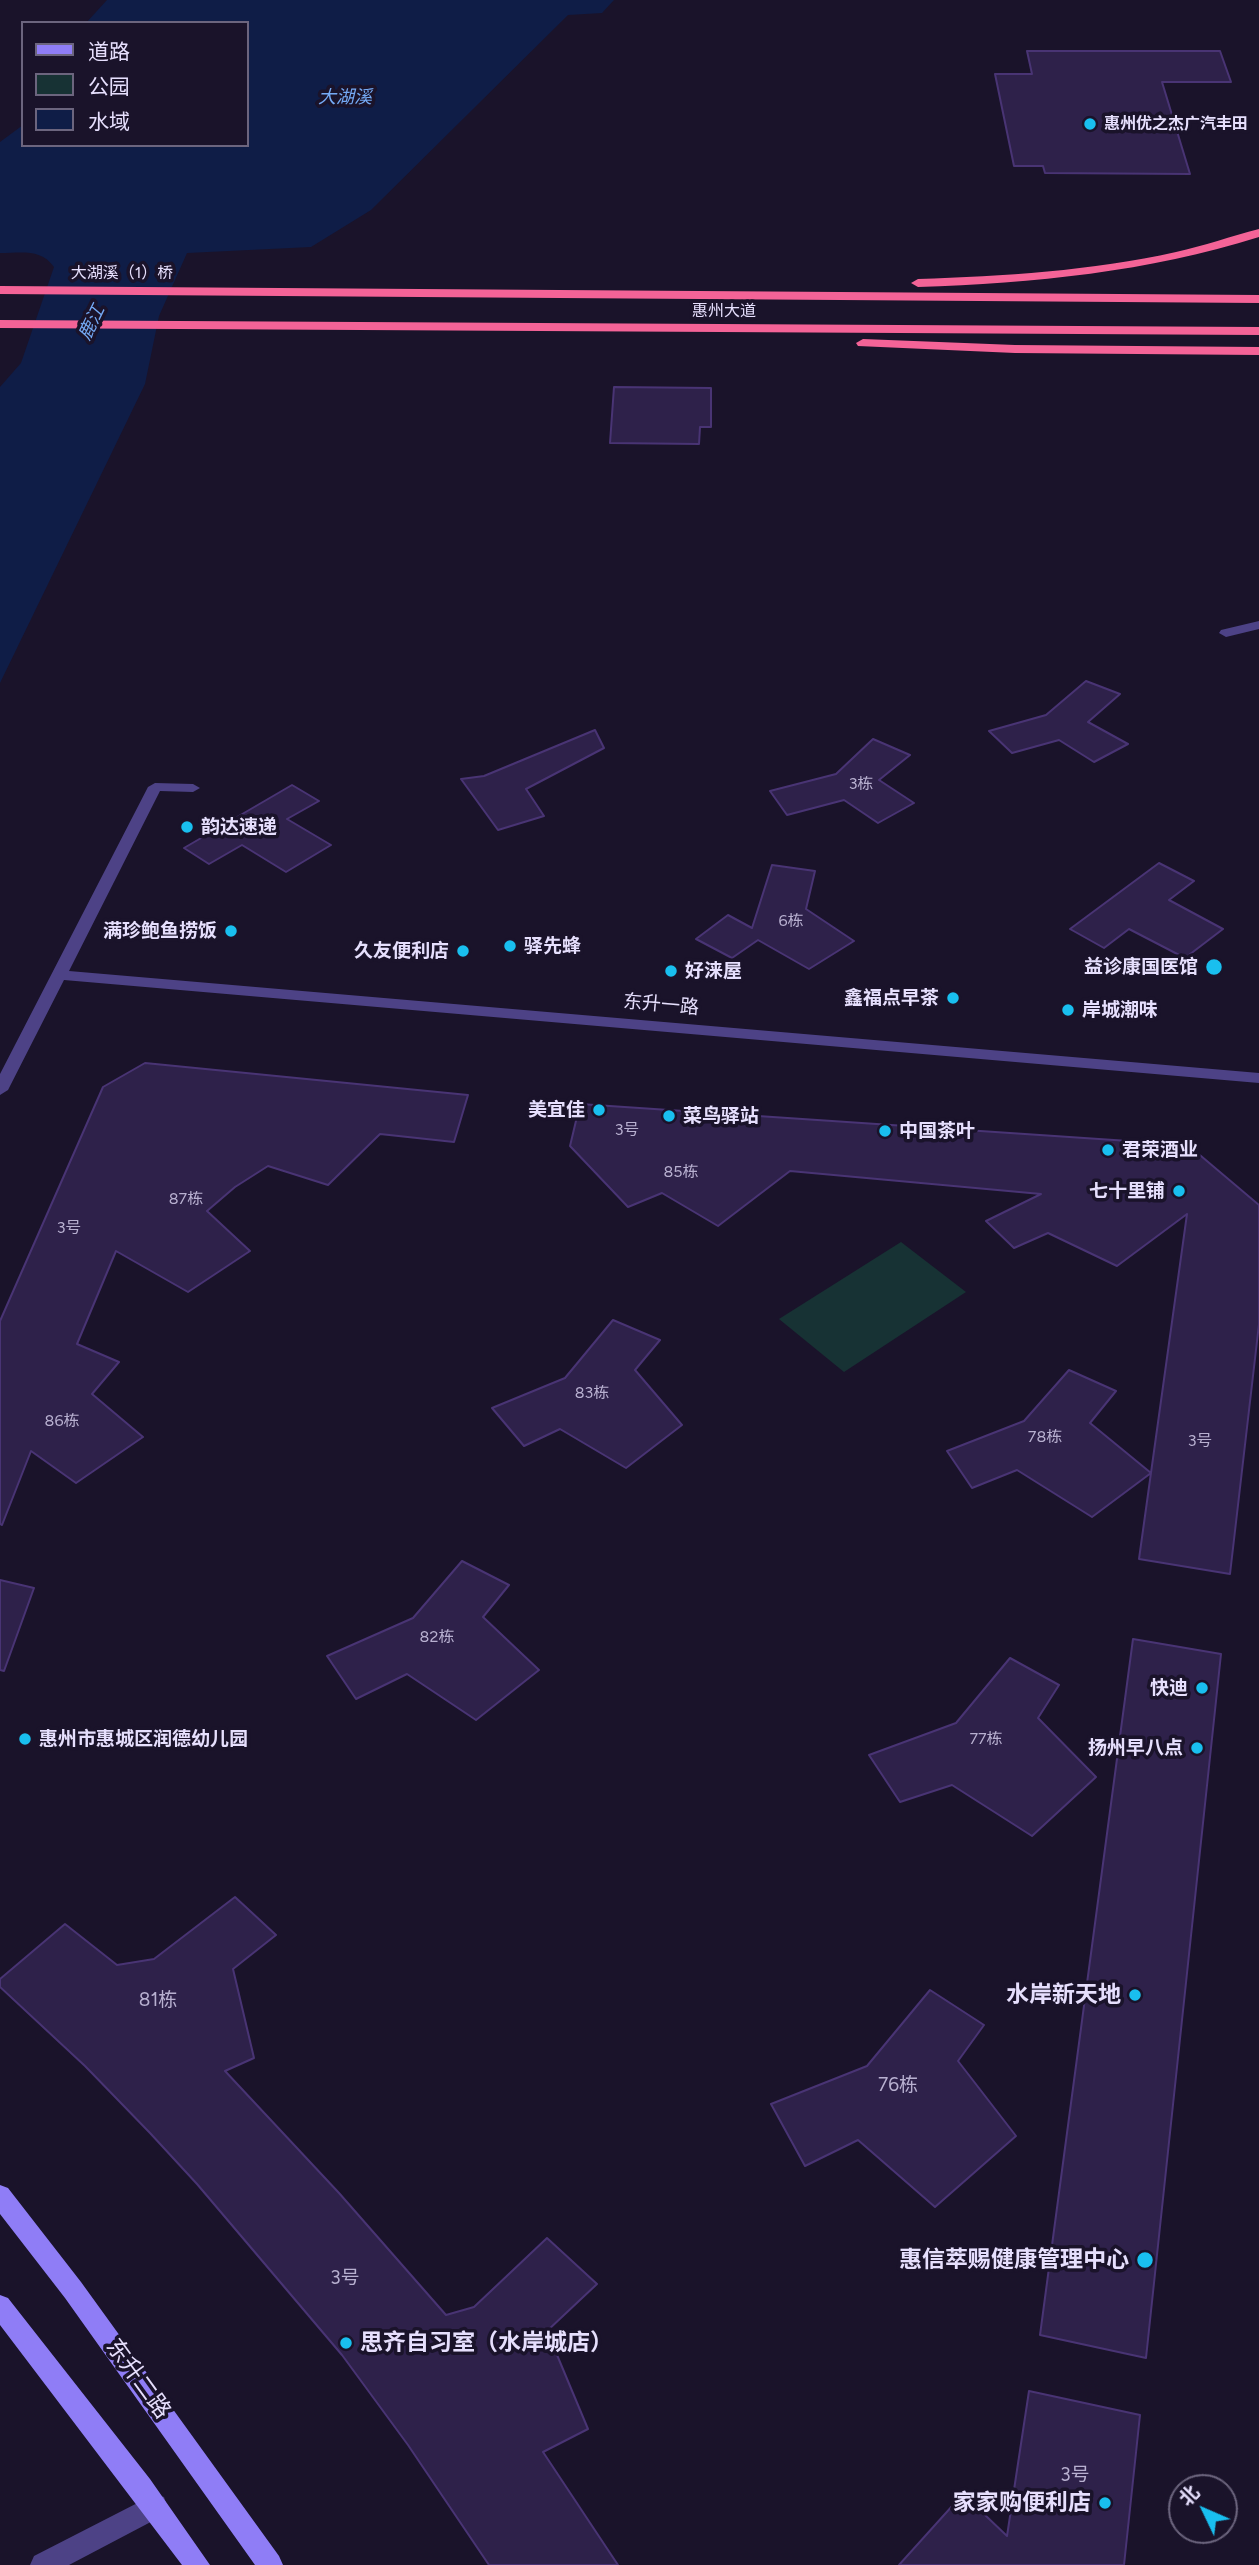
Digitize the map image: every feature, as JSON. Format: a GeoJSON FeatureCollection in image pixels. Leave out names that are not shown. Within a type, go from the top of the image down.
{"type":"FeatureCollection","features":[{"type":"Feature","properties":{"kind":"highway"},"geometry":{"type":"LineString","coordinates":[[699,294],[803,286],[1028,277],[1084,271],[1168,259],[1259,233]]}},
{"type":"Feature","properties":{"kind":"highway","name":"大湖溪（1）桥"},"geometry":{"type":"LineString","coordinates":[[0,290],[206,290]]}},
{"type":"Feature","properties":{"kind":"highway","name":"惠州大道"},"geometry":{"type":"LineString","coordinates":[[206,290],[1259,299]]}},
{"type":"Feature","properties":{"kind":"highway","name":"惠州大道"},"geometry":{"type":"LineString","coordinates":[[3,325],[1259,331]]}},
{"type":"Feature","properties":{"kind":"highway"},"geometry":{"type":"LineString","coordinates":[[718,328],[790,340],[1015,349],[1259,352]]}},
{"type":"Feature","properties":{"kind":"street"},"geometry":{"type":"LineString","coordinates":[[1226,633],[1259,625]]}},
{"type":"Feature","properties":{"kind":"street"},"geometry":{"type":"LineString","coordinates":[[0,1090],[155,787],[193,788]]}},
{"type":"Feature","properties":{"kind":"street","name":"东升一路"},"geometry":{"type":"LineString","coordinates":[[59,975],[1259,1078]]}},
{"type":"Feature","properties":{"kind":"street","name":"东升二路"},"geometry":{"type":"LineString","coordinates":[[0,2196],[74,2290],[270,2565]]}},
{"type":"Feature","properties":{"kind":"street"},"geometry":{"type":"LineString","coordinates":[[0,2306],[155,2506],[197,2565]]}},
{"type":"Feature","properties":{"kind":"street"},"geometry":{"type":"LineString","coordinates":[[43,2565],[155,2506]]}},
{"type":"Feature","properties":{"kind":"green space"},"geometry":{"type":"Polygon","coordinates":[[[901,1242],[966,1292],[844,1372],[779,1319],[901,1242]]]}},
{"type":"Feature","properties":{"kind":"water","name":"大湖溪"},"geometry":{"type":"Polygon","coordinates":[[[107,0],[614,0],[602,13],[568,15],[371,210],[311,247],[187,253],[159,316],[145,384],[0,683],[0,387],[21,363],[54,267],[37,254],[0,253],[0,142],[21,126],[21,147],[248,147],[248,21],[88,21],[107,0]]]}},
{"type":"Feature","properties":{"kind":"building","name":"惠州优之杰广汽丰田"},"geometry":{"type":"Polygon","coordinates":[[[1027,51],[1220,51],[1231,82],[1162,82],[1190,174],[1045,173],[1043,166],[1014,166],[995,74],[1032,74],[1027,51]]]}},
{"type":"Feature","properties":{"kind":"building"},"geometry":{"type":"Polygon","coordinates":[[[614,387],[711,388],[711,427],[700,427],[699,444],[610,443],[614,387]]]}},
{"type":"Feature","properties":{"kind":"building"},"geometry":{"type":"Polygon","coordinates":[[[1086,681],[1120,694],[1088,722],[1128,744],[1094,762],[1059,740],[1012,753],[989,731],[1046,715],[1086,681]]]}},
{"type":"Feature","properties":{"kind":"building"},"geometry":{"type":"Polygon","coordinates":[[[595,730],[604,748],[526,789],[544,816],[498,830],[461,779],[484,776],[595,730]]]}},
{"type":"Feature","properties":{"kind":"building"},"geometry":{"type":"Polygon","coordinates":[[[873,739],[910,755],[879,780],[914,803],[878,823],[844,800],[787,815],[770,791],[836,774],[873,739]]]}},
{"type":"Feature","properties":{"kind":"building"},"geometry":{"type":"Polygon","coordinates":[[[292,785],[319,801],[287,819],[331,845],[286,872],[242,845],[209,864],[184,848],[292,785]]]}},
{"type":"Feature","properties":{"kind":"building"},"geometry":{"type":"Polygon","coordinates":[[[1159,863],[1194,881],[1169,900],[1223,929],[1185,958],[1129,929],[1104,948],[1070,929],[1159,863]]]}},
{"type":"Feature","properties":{"kind":"building"},"geometry":{"type":"Polygon","coordinates":[[[772,865],[815,871],[806,909],[854,941],[809,969],[758,940],[732,958],[696,939],[728,915],[752,928],[772,865]]]}},
{"type":"Feature","properties":{"kind":"building"},"geometry":{"type":"Polygon","coordinates":[[[145,1063],[468,1095],[454,1142],[380,1134],[328,1185],[268,1166],[235,1187],[207,1211],[250,1251],[188,1292],[116,1251],[77,1344],[119,1362],[92,1394],[143,1437],[76,1483],[31,1451],[2,1525],[0,1321],[103,1087],[145,1063]]]}},
{"type":"Feature","properties":{"kind":"building"},"geometry":{"type":"Polygon","coordinates":[[[580,1104],[1188,1145],[1259,1205],[1259,1324],[1230,1574],[1139,1559],[1187,1214],[1117,1266],[1048,1233],[1014,1248],[986,1221],[1041,1194],[790,1171],[718,1226],[662,1193],[628,1207],[570,1146],[580,1104]]]}},
{"type":"Feature","properties":{"kind":"building"},"geometry":{"type":"Polygon","coordinates":[[[613,1320],[660,1340],[635,1370],[682,1425],[626,1468],[560,1429],[524,1446],[492,1408],[565,1378],[613,1320]]]}},
{"type":"Feature","properties":{"kind":"building"},"geometry":{"type":"Polygon","coordinates":[[[1069,1370],[1116,1391],[1090,1423],[1151,1473],[1092,1517],[1017,1470],[972,1488],[947,1451],[1024,1421],[1069,1370]]]}},
{"type":"Feature","properties":{"kind":"building"},"geometry":{"type":"Polygon","coordinates":[[[462,1561],[509,1585],[483,1617],[539,1670],[476,1720],[407,1674],[356,1699],[327,1656],[413,1618],[462,1561]]]}},
{"type":"Feature","properties":{"kind":"building"},"geometry":{"type":"Polygon","coordinates":[[[0,1580],[34,1588],[4,1671],[0,1670],[0,1580]]]}},
{"type":"Feature","properties":{"kind":"building","name":"水岸新天地"},"geometry":{"type":"Polygon","coordinates":[[[1133,1639],[1221,1654],[1146,2358],[1040,2335],[1133,1639]]]}},
{"type":"Feature","properties":{"kind":"building"},"geometry":{"type":"Polygon","coordinates":[[[1010,1658],[1059,1685],[1038,1718],[1096,1777],[1032,1836],[952,1785],[900,1802],[869,1755],[956,1723],[1010,1658]]]}},
{"type":"Feature","properties":{"kind":"building"},"geometry":{"type":"Polygon","coordinates":[[[235,1897],[276,1935],[233,1969],[254,2058],[225,2071],[339,2193],[446,2315],[474,2307],[547,2238],[597,2284],[547,2331],[588,2429],[543,2452],[618,2565],[489,2565],[408,2445],[342,2355],[197,2184],[150,2133],[85,2066],[0,1987],[0,1979],[65,1924],[117,1965],[154,1959],[235,1897]]]}},
{"type":"Feature","properties":{"kind":"building"},"geometry":{"type":"Polygon","coordinates":[[[930,1990],[984,2025],[958,2061],[1016,2136],[935,2207],[858,2140],[805,2166],[771,2104],[867,2066],[930,1990]]]}},
{"type":"Feature","properties":{"kind":"building"},"geometry":{"type":"Polygon","coordinates":[[[1029,2391],[1140,2415],[1124,2565],[899,2565],[963,2494],[1007,2536],[1029,2391]]]}},
{"type":"Feature","properties":{"kind":"place","name":"惠州优之杰广汽丰田"},"geometry":{"type":"Point","coordinates":[1090,124]}},
{"type":"Feature","properties":{"kind":"place","name":"韵达速递"},"geometry":{"type":"Point","coordinates":[187,827]}},
{"type":"Feature","properties":{"kind":"place","name":"满珍鲍鱼捞饭"},"geometry":{"type":"Point","coordinates":[231,931]}},
{"type":"Feature","properties":{"kind":"place","name":"驿先蜂"},"geometry":{"type":"Point","coordinates":[510,946]}},
{"type":"Feature","properties":{"kind":"place","name":"久友便利店"},"geometry":{"type":"Point","coordinates":[463,951]}},
{"type":"Feature","properties":{"kind":"place","name":"益诊康国医馆"},"geometry":{"type":"Point","coordinates":[1214,967]}},
{"type":"Feature","properties":{"kind":"place","name":"好涞屋"},"geometry":{"type":"Point","coordinates":[671,971]}},
{"type":"Feature","properties":{"kind":"place","name":"鑫福点早茶"},"geometry":{"type":"Point","coordinates":[953,998]}},
{"type":"Feature","properties":{"kind":"place","name":"岸城潮味"},"geometry":{"type":"Point","coordinates":[1068,1010]}},
{"type":"Feature","properties":{"kind":"place","name":"美宜佳"},"geometry":{"type":"Point","coordinates":[599,1110]}},
{"type":"Feature","properties":{"kind":"place","name":"菜鸟驿站"},"geometry":{"type":"Point","coordinates":[669,1116]}},
{"type":"Feature","properties":{"kind":"place","name":"中国茶叶"},"geometry":{"type":"Point","coordinates":[885,1131]}},
{"type":"Feature","properties":{"kind":"place","name":"君荣酒业"},"geometry":{"type":"Point","coordinates":[1108,1150]}},
{"type":"Feature","properties":{"kind":"place","name":"七十里铺"},"geometry":{"type":"Point","coordinates":[1179,1191]}},
{"type":"Feature","properties":{"kind":"place","name":"快迪"},"geometry":{"type":"Point","coordinates":[1202,1688]}},
{"type":"Feature","properties":{"kind":"place","name":"惠州市惠城区润德幼儿园"},"geometry":{"type":"Point","coordinates":[25,1739]}},
{"type":"Feature","properties":{"kind":"place","name":"扬州早八点"},"geometry":{"type":"Point","coordinates":[1197,1748]}},
{"type":"Feature","properties":{"kind":"place","name":"水岸新天地"},"geometry":{"type":"Point","coordinates":[1135,1995]}},
{"type":"Feature","properties":{"kind":"place","name":"惠信萃赐健康管理中心"},"geometry":{"type":"Point","coordinates":[1145,2260]}},
{"type":"Feature","properties":{"kind":"place","name":"思齐自习室（水岸城店）"},"geometry":{"type":"Point","coordinates":[346,2343]}},
{"type":"Feature","properties":{"kind":"place","name":"家家购便利店"},"geometry":{"type":"Point","coordinates":[1105,2503]}},
{"type":"Feature","properties":{"kind":"water label","name":"鹿江"},"geometry":{"type":"Point","coordinates":[92,323]}}]}
